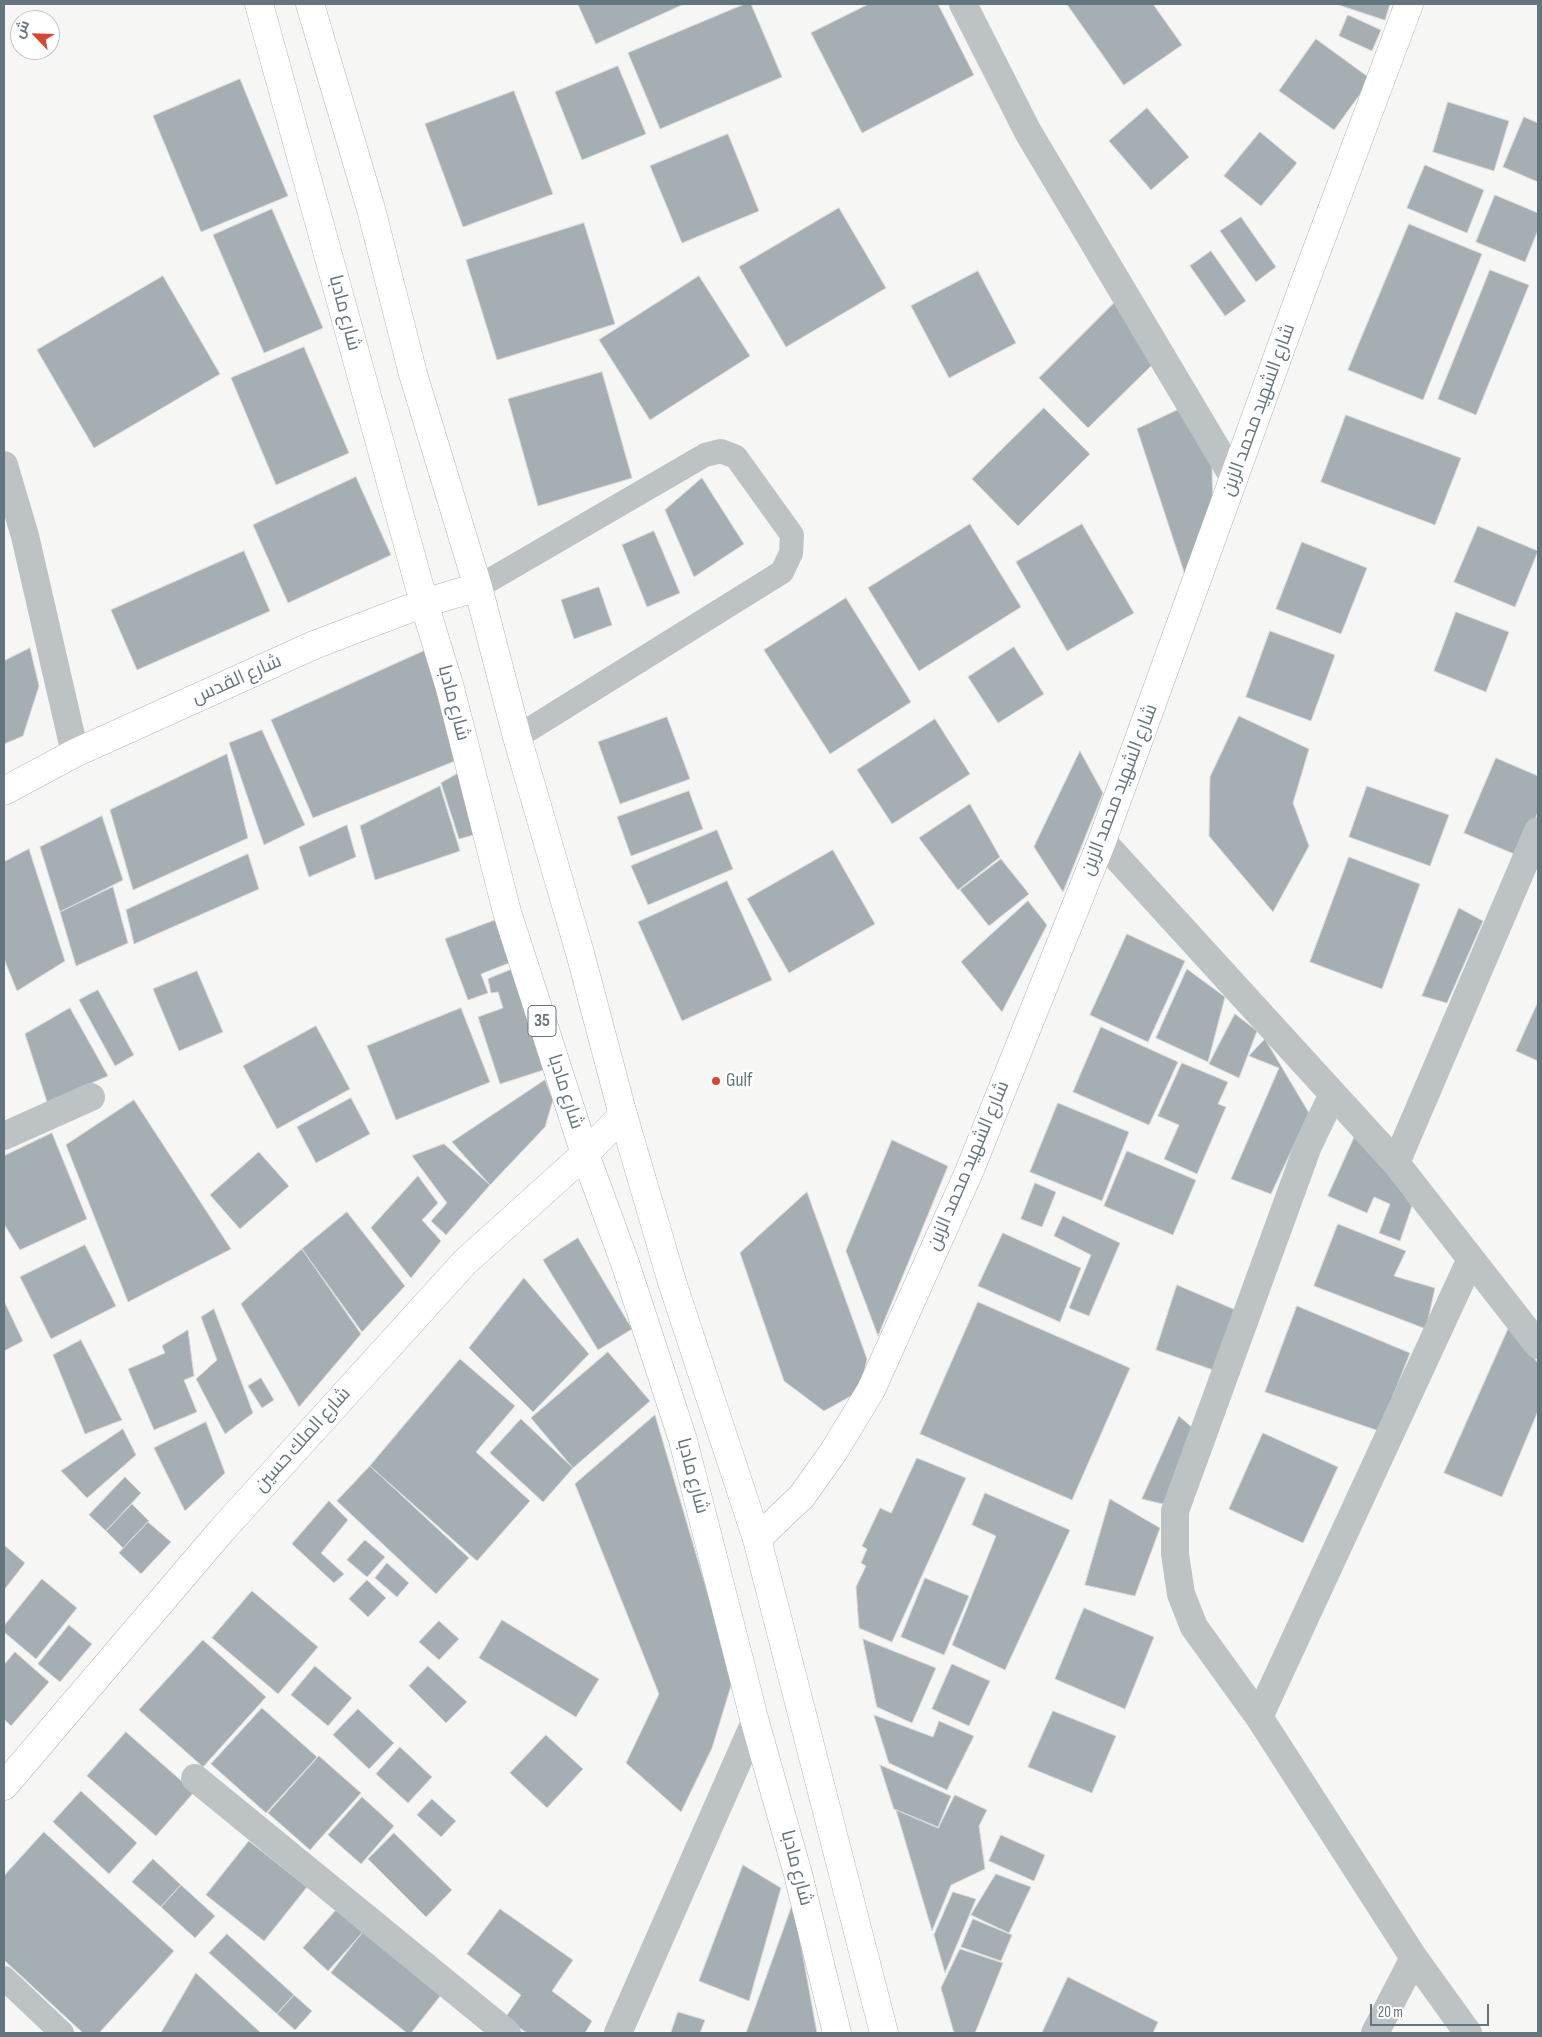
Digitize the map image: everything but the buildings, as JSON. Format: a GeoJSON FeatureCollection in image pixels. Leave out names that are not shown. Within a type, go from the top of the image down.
{"type":"FeatureCollection","features":[{"type":"Feature","properties":{"kind":"main road","name":"شارع مادبا"},"geometry":{"type":"LineString","coordinates":[[259,4],[424,603],[450,688],[507,912],[584,1154],[625,1264],[683,1440],[755,1722],[798,1874],[837,2033]]}},
{"type":"Feature","properties":{"kind":"main road"},"geometry":{"type":"LineString","coordinates":[[310,4],[371,209],[413,374],[478,587],[517,737],[580,953],[623,1115],[672,1282],[757,1539],[884,2033]]}},
{"type":"Feature","properties":{"kind":"main road","name":"شارع الشهيد محمد الزبن"},"geometry":{"type":"LineString","coordinates":[[757,1539],[802,1496],[834,1451],[871,1390],[969,1172],[1102,840],[1409,4]]}},
{"type":"Feature","properties":{"kind":"main road","name":"شارع القدس"},"geometry":{"type":"LineString","coordinates":[[4,791],[75,753],[314,645],[424,603],[478,587]]}},
{"type":"Feature","properties":{"kind":"main road","name":"شارع الملك حسين"},"geometry":{"type":"LineString","coordinates":[[5,1782],[222,1530],[465,1262],[584,1154],[623,1115]]}},
{"type":"Feature","properties":{"kind":"street"},"geometry":{"type":"LineString","coordinates":[[963,4],[1028,132],[1234,478]]}},
{"type":"Feature","properties":{"kind":"street"},"geometry":{"type":"LineString","coordinates":[[4,465],[24,536],[75,753]]}},
{"type":"Feature","properties":{"kind":"street"},"geometry":{"type":"LineString","coordinates":[[1396,1163],[1538,831]]}},
{"type":"Feature","properties":{"kind":"street"},"geometry":{"type":"LineString","coordinates":[[1102,840],[1396,1163],[1538,1345]]}},
{"type":"Feature","properties":{"kind":"street"},"geometry":{"type":"LineString","coordinates":[[1333,1094],[1308,1146],[1175,1510],[1175,1554],[1180,1594],[1194,1627],[1259,1717],[1414,1958],[1468,2033]]}},
{"type":"Feature","properties":{"kind":"street"},"geometry":{"type":"LineString","coordinates":[[4,1136],[91,1097]]}},
{"type":"Feature","properties":{"kind":"street"},"geometry":{"type":"LineString","coordinates":[[1259,1717],[1471,1258]]}},
{"type":"Feature","properties":{"kind":"street"},"geometry":{"type":"LineString","coordinates":[[618,2033],[755,1722]]}},
{"type":"Feature","properties":{"kind":"street"},"geometry":{"type":"LineString","coordinates":[[195,1778],[507,2033]]}},
{"type":"Feature","properties":{"kind":"street"},"geometry":{"type":"LineString","coordinates":[[1375,2033],[1414,1958]]}},
{"type":"Feature","properties":{"kind":"lane"},"geometry":{"type":"LineString","coordinates":[[478,587],[705,455],[721,451],[736,457],[792,535],[791,553],[782,572],[517,737]]}},
{"type":"Feature","properties":{"kind":"lane"},"geometry":{"type":"LineString","coordinates":[[4,1978],[62,2033]]}},
{"type":"Feature","properties":{"kind":"place","name":"Gulf"},"geometry":{"type":"Point","coordinates":[716,1081]}}]}
